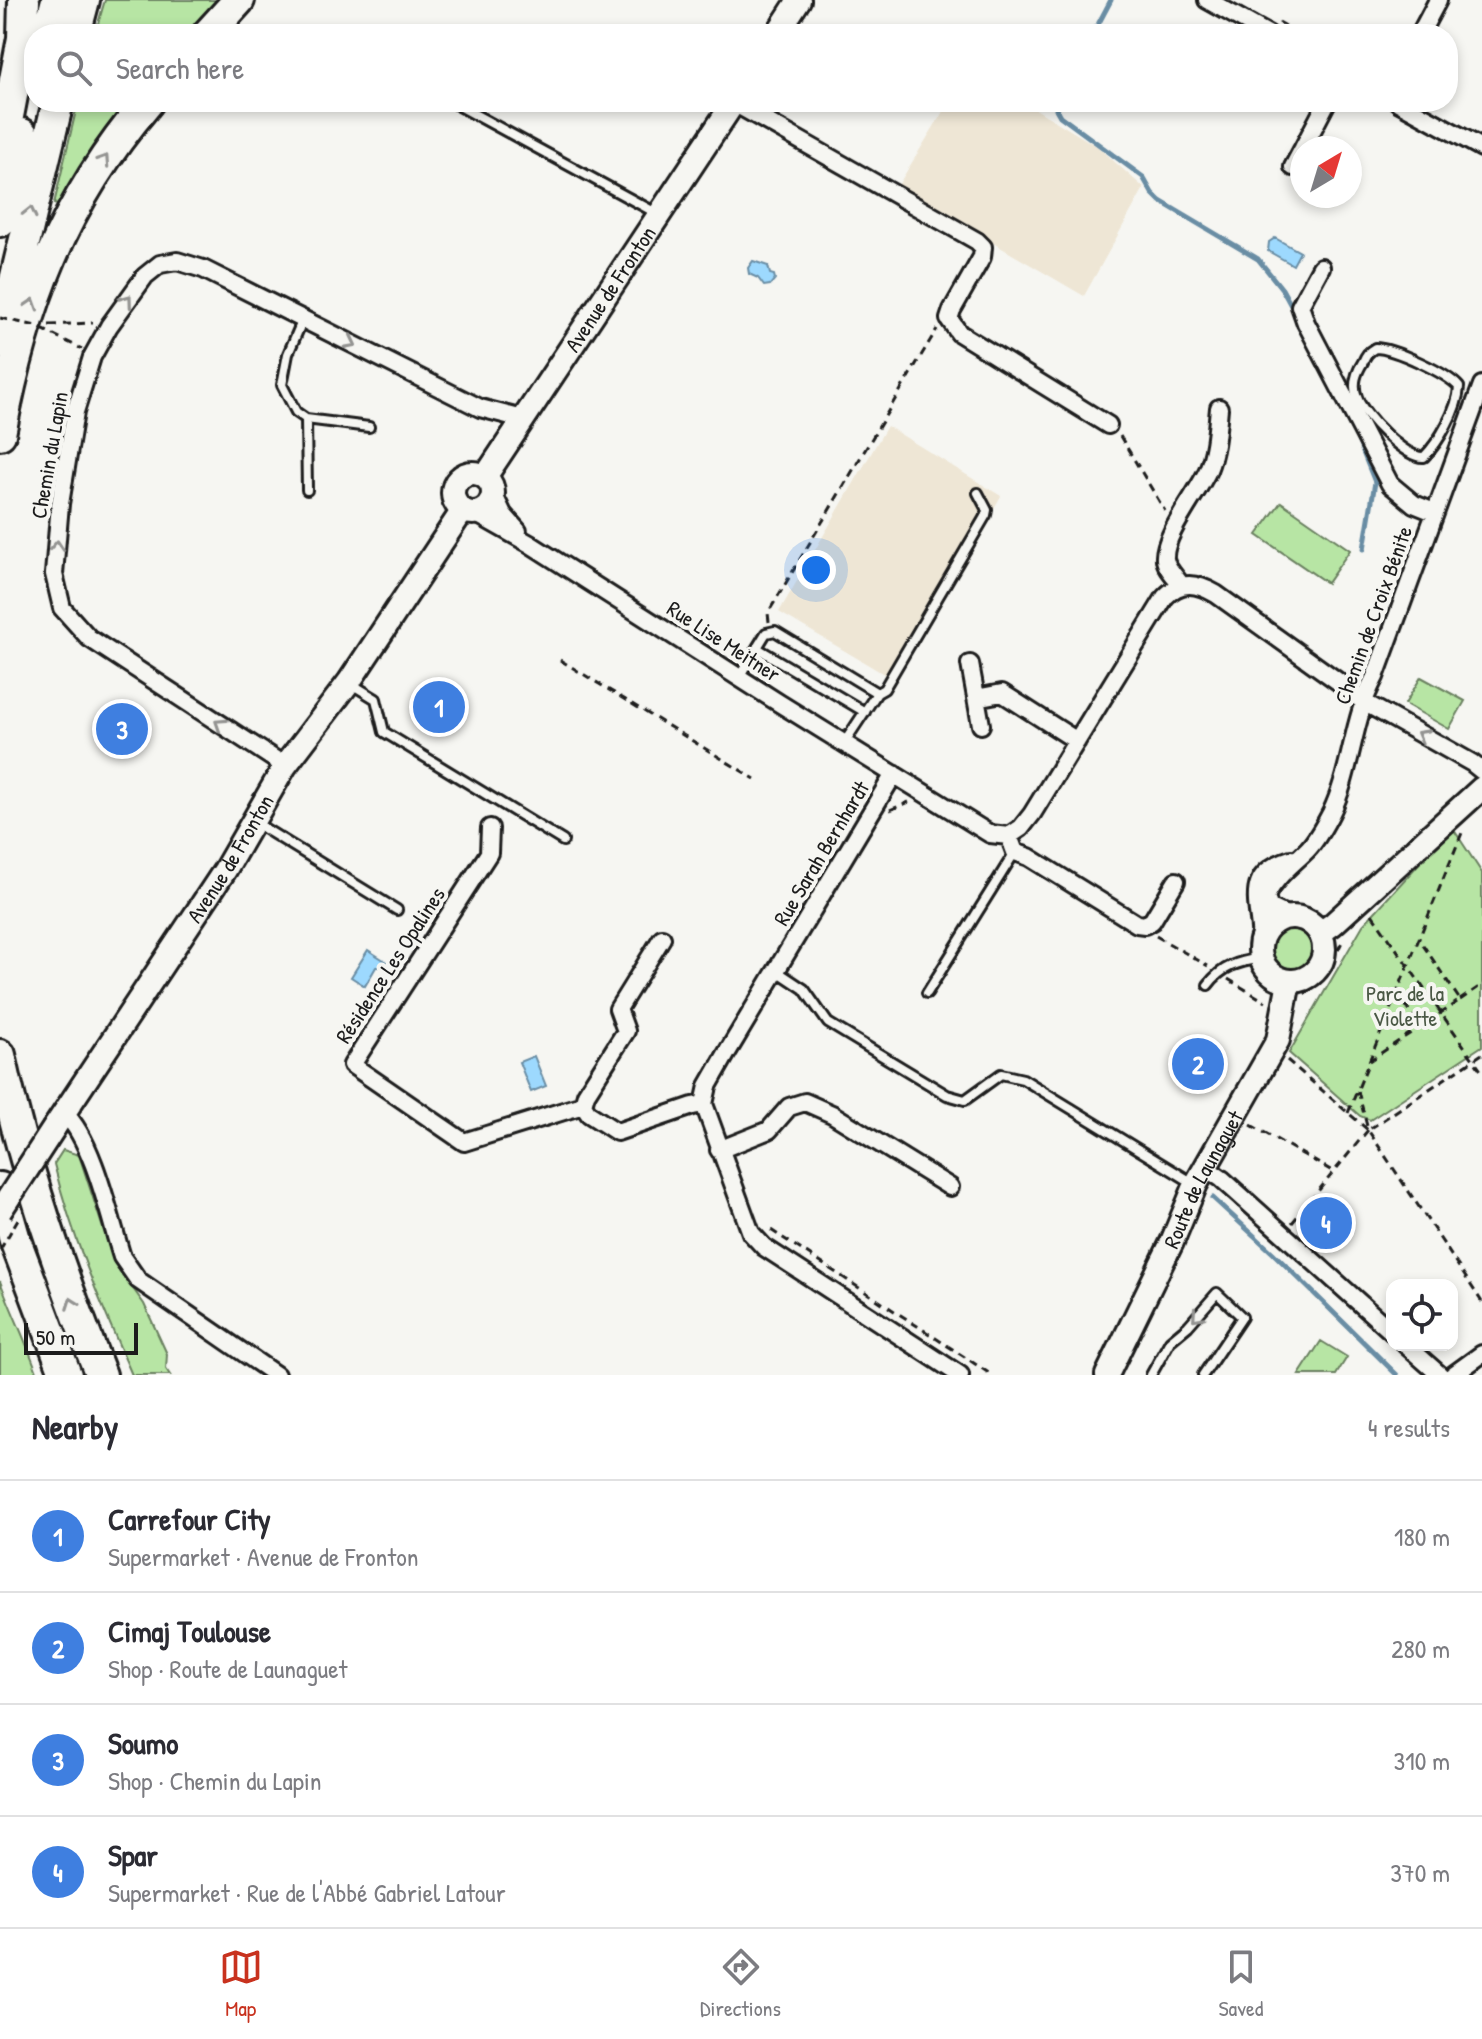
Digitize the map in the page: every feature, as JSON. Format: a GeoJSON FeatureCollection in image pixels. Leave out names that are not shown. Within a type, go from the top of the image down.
{"type":"FeatureCollection","features":[{"type":"Feature","properties":{"kind":"highway"},"geometry":{"type":"LineString","coordinates":[[0,158],[23,38],[24,0]]}},
{"type":"Feature","properties":{"kind":"highway"},"geometry":{"type":"LineString","coordinates":[[51,24],[57,0]]}},
{"type":"Feature","properties":{"kind":"highway"},"geometry":{"type":"LineString","coordinates":[[78,24],[84,0]]}},
{"type":"Feature","properties":{"kind":"highway"},"geometry":{"type":"LineString","coordinates":[[217,24],[239,0]]}},
{"type":"Feature","properties":{"kind":"highway"},"geometry":{"type":"LineString","coordinates":[[0,221],[28,112]]}},
{"type":"Feature","properties":{"kind":"highway"},"geometry":{"type":"LineString","coordinates":[[0,343],[56,112]]}},
{"type":"Feature","properties":{"kind":"highway"},"geometry":{"type":"LineString","coordinates":[[0,434],[23,331],[51,252],[109,152],[140,112]]}},
{"type":"Feature","properties":{"kind":"highway"},"geometry":{"type":"LineString","coordinates":[[0,1055],[38,1201],[73,1306],[101,1375]]}},
{"type":"Feature","properties":{"kind":"highway"},"geometry":{"type":"LineString","coordinates":[[0,1188],[20,1253],[66,1375]]}},
{"type":"Feature","properties":{"kind":"main road"},"geometry":{"type":"LineString","coordinates":[[783,24],[799,0]]}},
{"type":"Feature","properties":{"kind":"main road","name":"Avenue de Fronton"},"geometry":{"type":"LineString","coordinates":[[491,478],[519,417],[655,213],[727,112]]}},
{"type":"Feature","properties":{"kind":"main road"},"geometry":{"type":"LineString","coordinates":[[473,474],[491,478],[487,507],[469,512],[454,494],[457,482],[473,474]]}},
{"type":"Feature","properties":{"kind":"main road","name":"Avenue de Fronton"},"geometry":{"type":"LineString","coordinates":[[0,1211],[218,881],[285,766],[349,682],[469,512]]}},
{"type":"Feature","properties":{"kind":"main road"},"geometry":{"type":"LineString","coordinates":[[1320,933],[1481,786]]}},
{"type":"Feature","properties":{"kind":"main road"},"geometry":{"type":"LineString","coordinates":[[1290,917],[1305,920],[1320,933],[1324,951],[1317,968],[1307,977],[1289,981],[1271,974],[1261,949],[1269,925],[1290,917]]}},
{"type":"Feature","properties":{"kind":"main road","name":"Route de Launaguet"},"geometry":{"type":"LineString","coordinates":[[1107,1375],[1201,1176],[1278,1040],[1289,981]]}},
{"type":"Feature","properties":{"kind":"street"},"geometry":{"type":"LineString","coordinates":[[1207,0],[1250,24]]}},
{"type":"Feature","properties":{"kind":"street"},"geometry":{"type":"LineString","coordinates":[[1425,24],[1438,0]]}},
{"type":"Feature","properties":{"kind":"street"},"geometry":{"type":"LineString","coordinates":[[751,112],[977,241],[983,247],[982,257],[949,319],[959,333],[1108,425]]}},
{"type":"Feature","properties":{"kind":"street"},"geometry":{"type":"LineString","coordinates":[[1309,136],[1322,112]]}},
{"type":"Feature","properties":{"kind":"street"},"geometry":{"type":"LineString","coordinates":[[1416,112],[1482,148]]}},
{"type":"Feature","properties":{"kind":"street","name":"Chemin du Lapin"},"geometry":{"type":"LineString","coordinates":[[285,766],[89,638],[62,608],[54,574],[60,504],[75,412],[92,357],[109,326],[145,276],[160,264],[177,261],[203,269],[480,408],[519,417]]}},
{"type":"Feature","properties":{"kind":"street"},"geometry":{"type":"LineString","coordinates":[[1321,267],[1300,306],[1301,312],[1390,484],[1414,504],[1434,512]]}},
{"type":"Feature","properties":{"kind":"street","name":"Chemin de Croix Bénite"},"geometry":{"type":"LineString","coordinates":[[1290,917],[1269,907],[1266,896],[1271,884],[1315,840],[1332,811],[1362,701],[1375,677],[1482,385]]}},
{"type":"Feature","properties":{"kind":"street"},"geometry":{"type":"LineString","coordinates":[[1181,585],[1165,564],[1165,553],[1208,470],[1214,450],[1219,408]]}},
{"type":"Feature","properties":{"kind":"street","name":"Rue Lise Meitner"},"geometry":{"type":"LineString","coordinates":[[491,478],[503,514],[530,544]]}},
{"type":"Feature","properties":{"kind":"street","name":"Rue Lise Meitner"},"geometry":{"type":"LineString","coordinates":[[469,512],[530,544],[894,774]]}},
{"type":"Feature","properties":{"kind":"street"},"geometry":{"type":"LineString","coordinates":[[1012,844],[1165,597],[1181,585],[1195,584],[1216,594],[1362,701],[1472,763],[1481,786]]}},
{"type":"Feature","properties":{"kind":"street"},"geometry":{"type":"LineString","coordinates":[[970,664],[981,725]]}},
{"type":"Feature","properties":{"kind":"street"},"geometry":{"type":"LineString","coordinates":[[976,698],[1002,693],[1077,741]]}},
{"type":"Feature","properties":{"kind":"street","name":"Rue Sarah Bernhardt"},"geometry":{"type":"LineString","coordinates":[[704,1104],[708,1086],[894,774],[990,834],[1012,844],[1137,924],[1145,925],[1152,921],[1176,881]]}},
{"type":"Feature","properties":{"kind":"street","name":"Résidence Les Opalines"},"geometry":{"type":"LineString","coordinates":[[490,828],[489,853],[352,1065],[464,1142],[583,1105]]}},
{"type":"Feature","properties":{"kind":"street","name":"Chemin de Croix Bénite"},"geometry":{"type":"LineString","coordinates":[[1261,949],[1255,900],[1258,884],[1270,868],[1301,856]]}},
{"type":"Feature","properties":{"kind":"street"},"geometry":{"type":"LineString","coordinates":[[662,938],[618,1009],[626,1031],[586,1094],[583,1105],[589,1114],[617,1132],[704,1104],[751,1233],[764,1247],[960,1375]]}},
{"type":"Feature","properties":{"kind":"street"},"geometry":{"type":"LineString","coordinates":[[719,1150],[769,1130],[789,1107],[805,1102],[832,1114],[950,1187]]}},
{"type":"Feature","properties":{"kind":"street"},"geometry":{"type":"LineString","coordinates":[[59,1121],[72,1120],[84,1140],[122,1257],[130,1272],[276,1375]]}},
{"type":"Feature","properties":{"kind":"street"},"geometry":{"type":"LineString","coordinates":[[1201,1176],[1222,1179],[1386,1327]]}},
{"type":"Feature","properties":{"kind":"street"},"geometry":{"type":"LineString","coordinates":[[1413,1351],[1440,1375]]}},
{"type":"Feature","properties":{"kind":"street"},"geometry":{"type":"LineString","coordinates":[[1453,1375],[1482,1354]]}},
{"type":"Feature","properties":{"kind":"lane"},"geometry":{"type":"LineString","coordinates":[[470,112],[655,213]]}},
{"type":"Feature","properties":{"kind":"lane"},"geometry":{"type":"LineString","coordinates":[[304,319],[288,354],[282,385],[296,412],[306,419],[369,427]]}},
{"type":"Feature","properties":{"kind":"lane"},"geometry":{"type":"LineString","coordinates":[[1375,348],[1391,351],[1456,383],[1458,396],[1445,424],[1424,457],[1418,458],[1403,450],[1358,401],[1356,374],[1368,352],[1375,348]]}},
{"type":"Feature","properties":{"kind":"lane"},"geometry":{"type":"LineString","coordinates":[[306,419],[307,490]]}},
{"type":"Feature","properties":{"kind":"lane"},"geometry":{"type":"LineString","coordinates":[[1445,424],[1464,433]]}},
{"type":"Feature","properties":{"kind":"lane"},"geometry":{"type":"LineString","coordinates":[[844,743],[877,693],[884,689],[986,515],[987,510],[978,493]]}},
{"type":"Feature","properties":{"kind":"lane"},"geometry":{"type":"LineString","coordinates":[[739,677],[766,633],[771,631],[800,645],[877,693]]}},
{"type":"Feature","properties":{"kind":"lane"},"geometry":{"type":"LineString","coordinates":[[757,648],[865,712]]}},
{"type":"Feature","properties":{"kind":"lane"},"geometry":{"type":"LineString","coordinates":[[349,682],[376,699],[384,732],[563,841]]}},
{"type":"Feature","properties":{"kind":"lane"},"geometry":{"type":"LineString","coordinates":[[253,822],[397,910]]}},
{"type":"Feature","properties":{"kind":"lane"},"geometry":{"type":"LineString","coordinates":[[927,993],[1012,844]]}},
{"type":"Feature","properties":{"kind":"lane"},"geometry":{"type":"LineString","coordinates":[[1208,985],[1218,972],[1261,949]]}},
{"type":"Feature","properties":{"kind":"lane"},"geometry":{"type":"LineString","coordinates":[[776,970],[804,989],[828,1023],[947,1095],[965,1100],[1001,1074],[1023,1079],[1186,1181],[1201,1176]]}},
{"type":"Feature","properties":{"kind":"lane"},"geometry":{"type":"LineString","coordinates":[[1151,1375],[1170,1341],[1217,1293],[1242,1317],[1203,1375]]}},
{"type":"Feature","properties":{"kind":"path"},"geometry":{"type":"LineString","coordinates":[[0,318],[36,326],[82,349]]}},
{"type":"Feature","properties":{"kind":"path"},"geometry":{"type":"LineString","coordinates":[[771,631],[768,613],[934,332],[949,319]]}},
{"type":"Feature","properties":{"kind":"path"},"geometry":{"type":"LineString","coordinates":[[36,326],[89,323]]}},
{"type":"Feature","properties":{"kind":"path"},"geometry":{"type":"LineString","coordinates":[[1108,425],[1125,441],[1175,529]]}},
{"type":"Feature","properties":{"kind":"path"},"geometry":{"type":"LineString","coordinates":[[560,660],[755,779]]}},
{"type":"Feature","properties":{"kind":"path"},"geometry":{"type":"LineString","coordinates":[[1348,1113],[1464,832],[1465,820]]}},
{"type":"Feature","properties":{"kind":"path"},"geometry":{"type":"LineString","coordinates":[[1370,910],[1482,1072]]}},
{"type":"Feature","properties":{"kind":"path"},"geometry":{"type":"LineString","coordinates":[[1301,1001],[1305,993],[1331,970],[1349,929]]}},
{"type":"Feature","properties":{"kind":"path"},"geometry":{"type":"LineString","coordinates":[[1419,939],[1460,1000]]}},
{"type":"Feature","properties":{"kind":"path"},"geometry":{"type":"LineString","coordinates":[[1369,1061],[1482,985]]}},
{"type":"Feature","properties":{"kind":"path"},"geometry":{"type":"LineString","coordinates":[[1397,992],[1420,1027]]}},
{"type":"Feature","properties":{"kind":"path"},"geometry":{"type":"LineString","coordinates":[[1283,1234],[1368,1130],[1482,1054]]}},
{"type":"Feature","properties":{"kind":"path"},"geometry":{"type":"LineString","coordinates":[[1280,1055],[1368,1130],[1482,1302]]}},
{"type":"Feature","properties":{"kind":"path"},"geometry":{"type":"LineString","coordinates":[[1357,1089],[1368,1130]]}},
{"type":"Feature","properties":{"kind":"path"},"geometry":{"type":"LineString","coordinates":[[1248,1123],[1334,1172]]}},
{"type":"Feature","properties":{"kind":"shaded area"},"geometry":{"type":"Polygon","coordinates":[[[943,112],[1040,112],[1098,147],[1144,188],[1084,296],[897,187],[943,112]]]}},
{"type":"Feature","properties":{"kind":"shaded area"},"geometry":{"type":"Polygon","coordinates":[[[887,426],[1001,496],[894,680],[779,612],[887,426]]]}},
{"type":"Feature","properties":{"kind":"green space"},"geometry":{"type":"Polygon","coordinates":[[[105,0],[223,0],[206,19],[202,18],[196,24],[98,24],[105,0]]]}},
{"type":"Feature","properties":{"kind":"green space"},"geometry":{"type":"Polygon","coordinates":[[[76,112],[118,112],[94,144],[58,205],[54,204],[76,112]]]}},
{"type":"Feature","properties":{"kind":"green space"},"geometry":{"type":"Polygon","coordinates":[[[1281,502],[1350,550],[1327,583],[1257,535],[1281,502]]]}},
{"type":"Feature","properties":{"kind":"green space"},"geometry":{"type":"Polygon","coordinates":[[[1421,677],[1465,701],[1449,729],[1405,704],[1421,677]]]}},
{"type":"Feature","properties":{"kind":"green space","name":"Parc de la Violette"},"geometry":{"type":"Polygon","coordinates":[[[1454,830],[1482,873],[1482,1046],[1370,1120],[1360,1116],[1289,1053],[1363,925],[1454,830]]]}},
{"type":"Feature","properties":{"kind":"green space"},"geometry":{"type":"Polygon","coordinates":[[[1292,927],[1307,933],[1313,948],[1307,963],[1292,969],[1277,963],[1271,948],[1277,933],[1292,927]]]}},
{"type":"Feature","properties":{"kind":"green space"},"geometry":{"type":"Polygon","coordinates":[[[63,1150],[79,1155],[114,1262],[144,1304],[167,1354],[166,1369],[170,1375],[132,1375],[70,1218],[54,1164],[63,1150]]]}},
{"type":"Feature","properties":{"kind":"green space"},"geometry":{"type":"Polygon","coordinates":[[[0,1281],[29,1351],[38,1375],[0,1375],[0,1281]]]}},
{"type":"Feature","properties":{"kind":"green space"},"geometry":{"type":"Polygon","coordinates":[[[1321,1341],[1347,1357],[1336,1375],[1299,1375],[1321,1341]]]}},
{"type":"Feature","properties":{"kind":"water"},"geometry":{"type":"Polygon","coordinates":[[[1275,238],[1300,252],[1293,265],[1268,251],[1269,242],[1275,238]]]}},
{"type":"Feature","properties":{"kind":"water"},"geometry":{"type":"Polygon","coordinates":[[[753,261],[768,266],[775,279],[770,285],[764,286],[758,278],[749,274],[748,268],[753,261]]]}},
{"type":"Feature","properties":{"kind":"water"},"geometry":{"type":"Polygon","coordinates":[[[368,950],[387,962],[383,967],[376,967],[365,986],[351,977],[368,950]]]}},
{"type":"Feature","properties":{"kind":"water"},"geometry":{"type":"Polygon","coordinates":[[[534,1056],[546,1086],[531,1092],[519,1062],[534,1056]]]}},
{"type":"Feature","properties":{"kind":"waterway"},"geometry":{"type":"LineString","coordinates":[[1098,24],[1111,0]]}},
{"type":"Feature","properties":{"kind":"waterway"},"geometry":{"type":"LineString","coordinates":[[1058,112],[1143,177],[1160,201],[1258,259],[1282,289],[1295,313]]}},
{"type":"Feature","properties":{"kind":"waterway"},"geometry":{"type":"LineString","coordinates":[[1356,435],[1375,482],[1364,549]]}},
{"type":"Feature","properties":{"kind":"waterway"},"geometry":{"type":"LineString","coordinates":[[1213,1198],[1397,1375]]}},
{"type":"Feature","properties":{"kind":"place","name":"Carrefour City"},"geometry":{"type":"Point","coordinates":[439,707]}},
{"type":"Feature","properties":{"kind":"place","name":"Soumo"},"geometry":{"type":"Point","coordinates":[122,729]}},
{"type":"Feature","properties":{"kind":"place","name":"Cimaj Toulouse"},"geometry":{"type":"Point","coordinates":[1198,1064]}},
{"type":"Feature","properties":{"kind":"place","name":"Spar"},"geometry":{"type":"Point","coordinates":[1326,1223]}}]}
